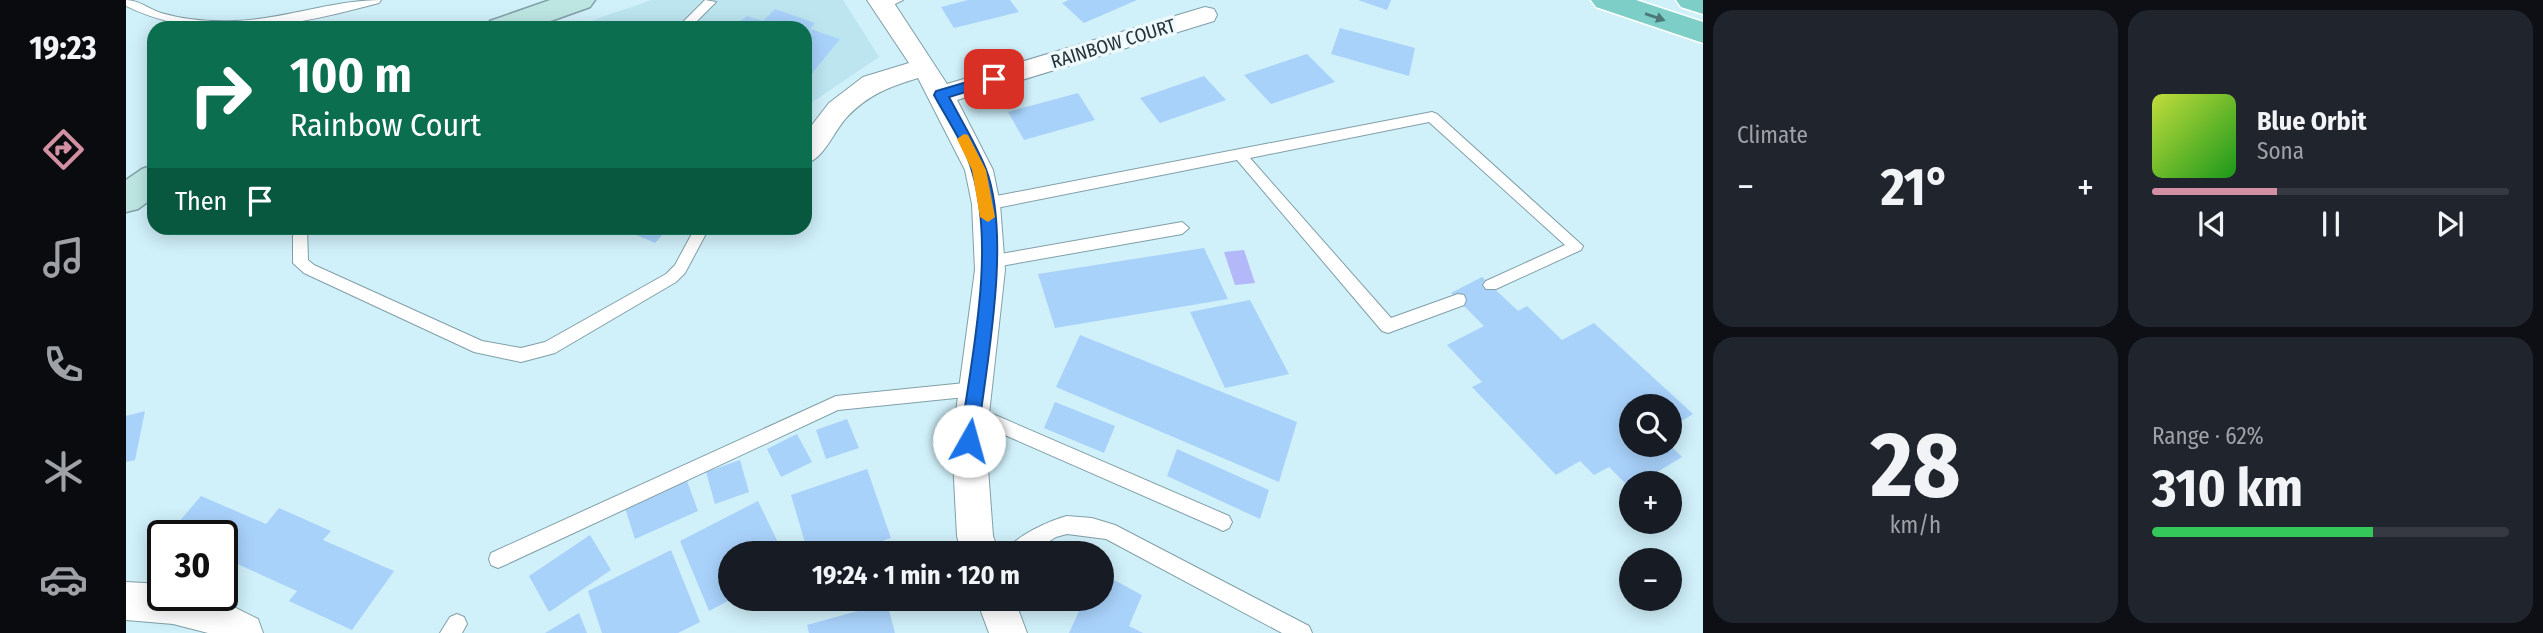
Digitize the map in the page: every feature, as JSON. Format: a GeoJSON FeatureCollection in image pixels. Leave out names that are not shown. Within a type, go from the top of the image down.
{"type":"FeatureCollection","features":[{"type":"Feature","properties":{"kind":"main road"},"geometry":{"type":"LineString","coordinates":[[520,21],[580,0]]}},
{"type":"Feature","properties":{"kind":"main road"},"geometry":{"type":"LineString","coordinates":[[1606,0],[1703,33]]}},
{"type":"Feature","properties":{"kind":"main road"},"geometry":{"type":"LineString","coordinates":[[1691,0],[1703,4]]}},
{"type":"Feature","properties":{"kind":"main road"},"geometry":{"type":"LineString","coordinates":[[126,199],[147,183]]}},
{"type":"Feature","properties":{"kind":"street"},"geometry":{"type":"LineString","coordinates":[[887,2],[941,95],[979,170],[986,204],[989,262],[969,441],[976,541]]}},
{"type":"Feature","properties":{"kind":"street","name":"RAINBOW COURT"},"geometry":{"type":"LineString","coordinates":[[941,95],[1205,15]]}},
{"type":"Feature","properties":{"kind":"street"},"geometry":{"type":"LineString","coordinates":[[812,145],[838,110],[872,83],[925,67]]}},
{"type":"Feature","properties":{"kind":"street"},"geometry":{"type":"LineString","coordinates":[[126,601],[178,603],[228,621],[244,633]]}},
{"type":"Feature","properties":{"kind":"street"},"geometry":{"type":"LineString","coordinates":[[1000,611],[1008,633]]}},
{"type":"Feature","properties":{"kind":"lane"},"geometry":{"type":"LineString","coordinates":[[273,21],[375,0]]}},
{"type":"Feature","properties":{"kind":"lane"},"geometry":{"type":"LineString","coordinates":[[126,1],[155,15],[205,21]]}},
{"type":"Feature","properties":{"kind":"lane"},"geometry":{"type":"LineString","coordinates":[[691,21],[712,1]]}},
{"type":"Feature","properties":{"kind":"lane"},"geometry":{"type":"LineString","coordinates":[[986,204],[1432,117],[1576,246],[1491,285]]}},
{"type":"Feature","properties":{"kind":"lane"},"geometry":{"type":"LineString","coordinates":[[1240,155],[1388,326],[1458,300]]}},
{"type":"Feature","properties":{"kind":"lane"},"geometry":{"type":"LineString","coordinates":[[989,262],[1182,228]]}},
{"type":"Feature","properties":{"kind":"lane"},"geometry":{"type":"LineString","coordinates":[[300,235],[301,262],[309,269],[480,347],[522,355],[549,348],[671,278],[680,269],[698,235]]}},
{"type":"Feature","properties":{"kind":"lane"},"geometry":{"type":"LineString","coordinates":[[498,559],[836,403],[974,401],[1223,522]]}},
{"type":"Feature","properties":{"kind":"lane"},"geometry":{"type":"LineString","coordinates":[[1031,541],[1058,526],[1091,527],[1109,531],[1302,633]]}},
{"type":"Feature","properties":{"kind":"shaded area"},"geometry":{"type":"Polygon","coordinates":[[[652,0],[843,0],[879,57],[812,102],[812,21],[591,21],[652,0]]]}},
{"type":"Feature","properties":{"kind":"water"},"geometry":{"type":"Polygon","coordinates":[[[1244,250],[1255,283],[1235,285],[1224,252],[1244,250]]]}},
{"type":"Feature","properties":{"kind":"building"},"geometry":{"type":"Polygon","coordinates":[[[968,0],[1010,0],[1019,12],[954,28],[941,7],[968,0]]]}},
{"type":"Feature","properties":{"kind":"building"},"geometry":{"type":"Polygon","coordinates":[[[1069,0],[1137,0],[1084,23],[1062,3],[1069,0]]]}},
{"type":"Feature","properties":{"kind":"building"},"geometry":{"type":"Polygon","coordinates":[[[1358,0],[1391,0],[1387,10],[1358,0]]]}},
{"type":"Feature","properties":{"kind":"building"},"geometry":{"type":"Polygon","coordinates":[[[775,9],[809,21],[763,21],[775,9]]]}},
{"type":"Feature","properties":{"kind":"building"},"geometry":{"type":"Polygon","coordinates":[[[747,16],[763,21],[740,21],[747,16]]]}},
{"type":"Feature","properties":{"kind":"building"},"geometry":{"type":"Polygon","coordinates":[[[1340,28],[1415,48],[1409,76],[1331,54],[1340,28]]]}},
{"type":"Feature","properties":{"kind":"building"},"geometry":{"type":"Polygon","coordinates":[[[812,30],[840,39],[812,73],[812,30]]]}},
{"type":"Feature","properties":{"kind":"building"},"geometry":{"type":"Polygon","coordinates":[[[1307,54],[1335,82],[1271,104],[1244,75],[1307,54]]]}},
{"type":"Feature","properties":{"kind":"building"},"geometry":{"type":"Polygon","coordinates":[[[1204,76],[1226,100],[1160,123],[1140,98],[1204,76]]]}},
{"type":"Feature","properties":{"kind":"building"},"geometry":{"type":"Polygon","coordinates":[[[1078,93],[1095,120],[1024,140],[1008,112],[1078,93]]]}},
{"type":"Feature","properties":{"kind":"building"},"geometry":{"type":"Polygon","coordinates":[[[636,235],[662,235],[655,243],[636,235]]]}},
{"type":"Feature","properties":{"kind":"building"},"geometry":{"type":"Polygon","coordinates":[[[1204,248],[1228,299],[1055,328],[1038,274],[1204,248]]]}},
{"type":"Feature","properties":{"kind":"building"},"geometry":{"type":"Polygon","coordinates":[[[1482,277],[1518,311],[1527,306],[1562,340],[1594,323],[1671,394],[1619,394],[1619,457],[1682,457],[1659,471],[1619,471],[1619,477],[1609,467],[1594,475],[1580,461],[1556,475],[1472,387],[1482,382],[1447,345],[1484,326],[1451,293],[1482,277]]]}},
{"type":"Feature","properties":{"kind":"building"},"geometry":{"type":"Polygon","coordinates":[[[1250,300],[1289,374],[1225,388],[1190,312],[1250,300]]]}},
{"type":"Feature","properties":{"kind":"building"},"geometry":{"type":"Polygon","coordinates":[[[1080,335],[1297,422],[1279,482],[1056,387],[1080,335]]]}},
{"type":"Feature","properties":{"kind":"building"},"geometry":{"type":"Polygon","coordinates":[[[1055,402],[1115,426],[1104,453],[1044,428],[1055,402]]]}},
{"type":"Feature","properties":{"kind":"building"},"geometry":{"type":"Polygon","coordinates":[[[1682,404],[1693,414],[1682,421],[1682,404]]]}},
{"type":"Feature","properties":{"kind":"building"},"geometry":{"type":"Polygon","coordinates":[[[145,411],[135,460],[126,462],[126,416],[145,411]]]}},
{"type":"Feature","properties":{"kind":"building"},"geometry":{"type":"Polygon","coordinates":[[[847,419],[859,448],[826,459],[816,430],[847,419]]]}},
{"type":"Feature","properties":{"kind":"building"},"geometry":{"type":"Polygon","coordinates":[[[797,434],[812,462],[781,477],[767,449],[797,434]]]}},
{"type":"Feature","properties":{"kind":"building"},"geometry":{"type":"Polygon","coordinates":[[[1177,449],[1269,490],[1260,519],[1167,476],[1177,449]]]}},
{"type":"Feature","properties":{"kind":"building"},"geometry":{"type":"Polygon","coordinates":[[[740,460],[749,492],[715,504],[706,472],[740,460]]]}},
{"type":"Feature","properties":{"kind":"building"},"geometry":{"type":"Polygon","coordinates":[[[867,469],[891,538],[882,541],[804,541],[791,495],[867,469]]]}},
{"type":"Feature","properties":{"kind":"building"},"geometry":{"type":"Polygon","coordinates":[[[686,478],[698,511],[635,539],[624,505],[686,478]]]}},
{"type":"Feature","properties":{"kind":"building"},"geometry":{"type":"Polygon","coordinates":[[[201,496],[266,524],[279,508],[331,531],[323,540],[394,571],[352,630],[289,601],[297,591],[238,564],[238,520],[181,520],[201,496]]]}},
{"type":"Feature","properties":{"kind":"building"},"geometry":{"type":"Polygon","coordinates":[[[758,501],[777,541],[718,541],[718,606],[709,611],[680,541],[758,501]]]}},
{"type":"Feature","properties":{"kind":"building"},"geometry":{"type":"Polygon","coordinates":[[[590,535],[611,570],[549,612],[529,576],[590,535]]]}},
{"type":"Feature","properties":{"kind":"building"},"geometry":{"type":"Polygon","coordinates":[[[671,550],[700,622],[678,633],[602,633],[588,591],[671,550]]]}},
{"type":"Feature","properties":{"kind":"building"},"geometry":{"type":"Polygon","coordinates":[[[1114,580],[1142,595],[1129,626],[1143,633],[1069,633],[1079,611],[1114,611],[1114,580]]]}},
{"type":"Feature","properties":{"kind":"building"},"geometry":{"type":"Polygon","coordinates":[[[858,611],[889,611],[895,633],[809,633],[807,625],[858,611]]]}},
{"type":"Feature","properties":{"kind":"building"},"geometry":{"type":"Polygon","coordinates":[[[579,613],[587,633],[545,633],[579,613]]]}},
{"type":"Feature","properties":{"kind":"slow traffic"},"geometry":{"type":"LineString","coordinates":[[964,139],[979,170],[988,217]]}},
{"type":"Feature","properties":{"kind":"route"},"geometry":{"type":"LineString","coordinates":[[969,441],[990,270],[988,218],[979,170],[941,95],[994,79]]}}]}
